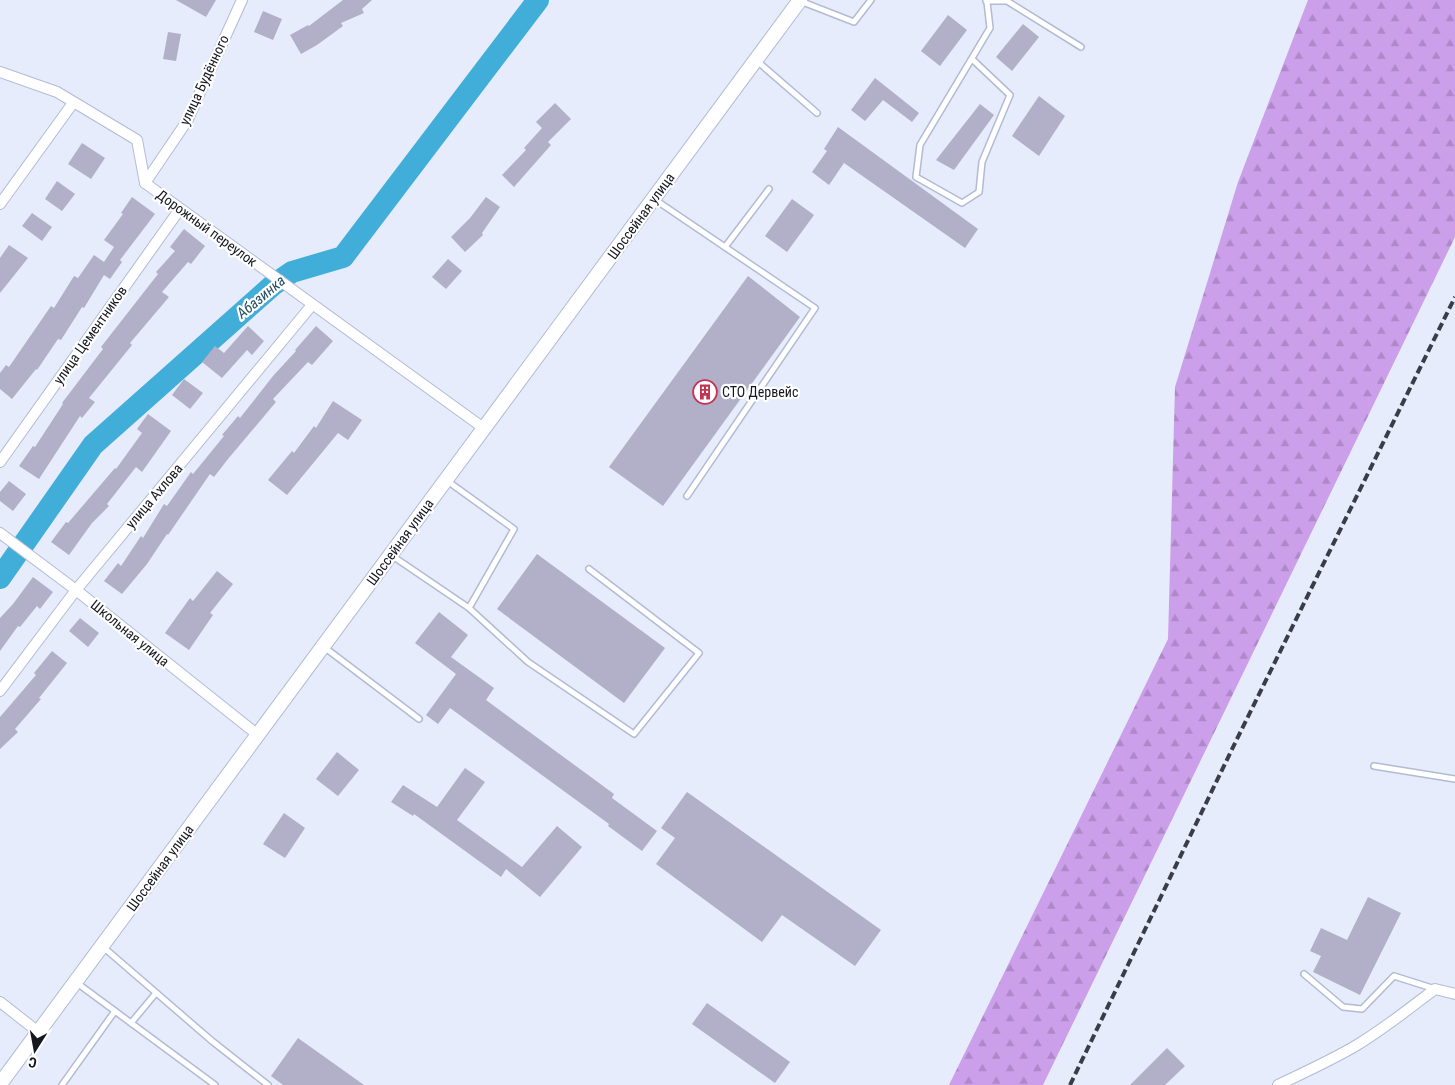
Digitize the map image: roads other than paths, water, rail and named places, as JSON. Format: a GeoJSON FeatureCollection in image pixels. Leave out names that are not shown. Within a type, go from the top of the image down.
{"type":"FeatureCollection","features":[{"type":"Feature","properties":{"kind":"main road","name":"Шоссейная улица"},"geometry":{"type":"LineString","coordinates":[[320,644],[446,480],[756,60],[797,0]]}},
{"type":"Feature","properties":{"kind":"main road","name":"Шоссейная улица"},"geometry":{"type":"LineString","coordinates":[[0,1084],[478,424],[797,0]]}},
{"type":"Feature","properties":{"kind":"main road","name":"Шоссейная улица"},"geometry":{"type":"LineString","coordinates":[[0,1070],[255,733]]}},
{"type":"Feature","properties":{"kind":"street","name":"улица Будённого"},"geometry":{"type":"LineString","coordinates":[[145,183],[187,121],[242,0]]}},
{"type":"Feature","properties":{"kind":"street","name":"Дорожный переулок"},"geometry":{"type":"LineString","coordinates":[[0,72],[57,92],[138,140],[145,183],[478,424]]}},
{"type":"Feature","properties":{"kind":"street"},"geometry":{"type":"LineString","coordinates":[[0,204],[73,103]]}},
{"type":"Feature","properties":{"kind":"street","name":"улица Цементников"},"geometry":{"type":"LineString","coordinates":[[0,462],[180,209]]}},
{"type":"Feature","properties":{"kind":"street","name":"улица Ахлова"},"geometry":{"type":"LineString","coordinates":[[0,691],[76,590],[312,305]]}},
{"type":"Feature","properties":{"kind":"street","name":"Школьная улица"},"geometry":{"type":"LineString","coordinates":[[0,533],[76,590],[255,733]]}},
{"type":"Feature","properties":{"kind":"street"},"geometry":{"type":"LineString","coordinates":[[1278,1085],[1323,1064],[1358,1044],[1435,989],[1455,994]]}},
{"type":"Feature","properties":{"kind":"street"},"geometry":{"type":"LineString","coordinates":[[0,1002],[32,1027]]}},
{"type":"Feature","properties":{"kind":"lane"},"geometry":{"type":"LineString","coordinates":[[797,0],[854,22],[871,0]]}},
{"type":"Feature","properties":{"kind":"lane"},"geometry":{"type":"LineString","coordinates":[[972,59],[1010,95],[982,162],[979,192],[962,203],[916,176],[920,146],[990,28],[986,1],[1007,1],[1082,48]]}},
{"type":"Feature","properties":{"kind":"lane"},"geometry":{"type":"LineString","coordinates":[[756,60],[817,113]]}},
{"type":"Feature","properties":{"kind":"lane"},"geometry":{"type":"LineString","coordinates":[[725,247],[769,189]]}},
{"type":"Feature","properties":{"kind":"lane"},"geometry":{"type":"LineString","coordinates":[[654,199],[815,308],[687,496]]}},
{"type":"Feature","properties":{"kind":"lane"},"geometry":{"type":"LineString","coordinates":[[446,480],[514,530],[469,608]]}},
{"type":"Feature","properties":{"kind":"lane"},"geometry":{"type":"LineString","coordinates":[[390,554],[469,608],[528,662],[634,734],[699,653],[589,569]]}},
{"type":"Feature","properties":{"kind":"lane"},"geometry":{"type":"LineString","coordinates":[[320,644],[419,719]]}},
{"type":"Feature","properties":{"kind":"lane"},"geometry":{"type":"LineString","coordinates":[[1374,766],[1455,779]]}},
{"type":"Feature","properties":{"kind":"lane"},"geometry":{"type":"LineString","coordinates":[[101,946],[212,1041],[268,1085]]}},
{"type":"Feature","properties":{"kind":"lane"},"geometry":{"type":"LineString","coordinates":[[1304,974],[1343,1007],[1362,1010],[1394,976],[1435,989]]}},
{"type":"Feature","properties":{"kind":"lane"},"geometry":{"type":"LineString","coordinates":[[74,981],[215,1085]]}},
{"type":"Feature","properties":{"kind":"lane"},"geometry":{"type":"LineString","coordinates":[[131,1023],[156,993]]}},
{"type":"Feature","properties":{"kind":"lane"},"geometry":{"type":"LineString","coordinates":[[62,1085],[115,1011]]}},
{"type":"Feature","properties":{"kind":"waterway","name":"Абазинка"},"geometry":{"type":"LineString","coordinates":[[0,578],[93,445],[273,285],[292,272],[343,257],[538,0]]}},
{"type":"Feature","properties":{"kind":"railway"},"geometry":{"type":"LineString","coordinates":[[1070,1085],[1236,741],[1455,297]]}},
{"type":"Feature","properties":{"kind":"place","name":"СТО Дервейс"},"geometry":{"type":"Point","coordinates":[705,392]}}]}
